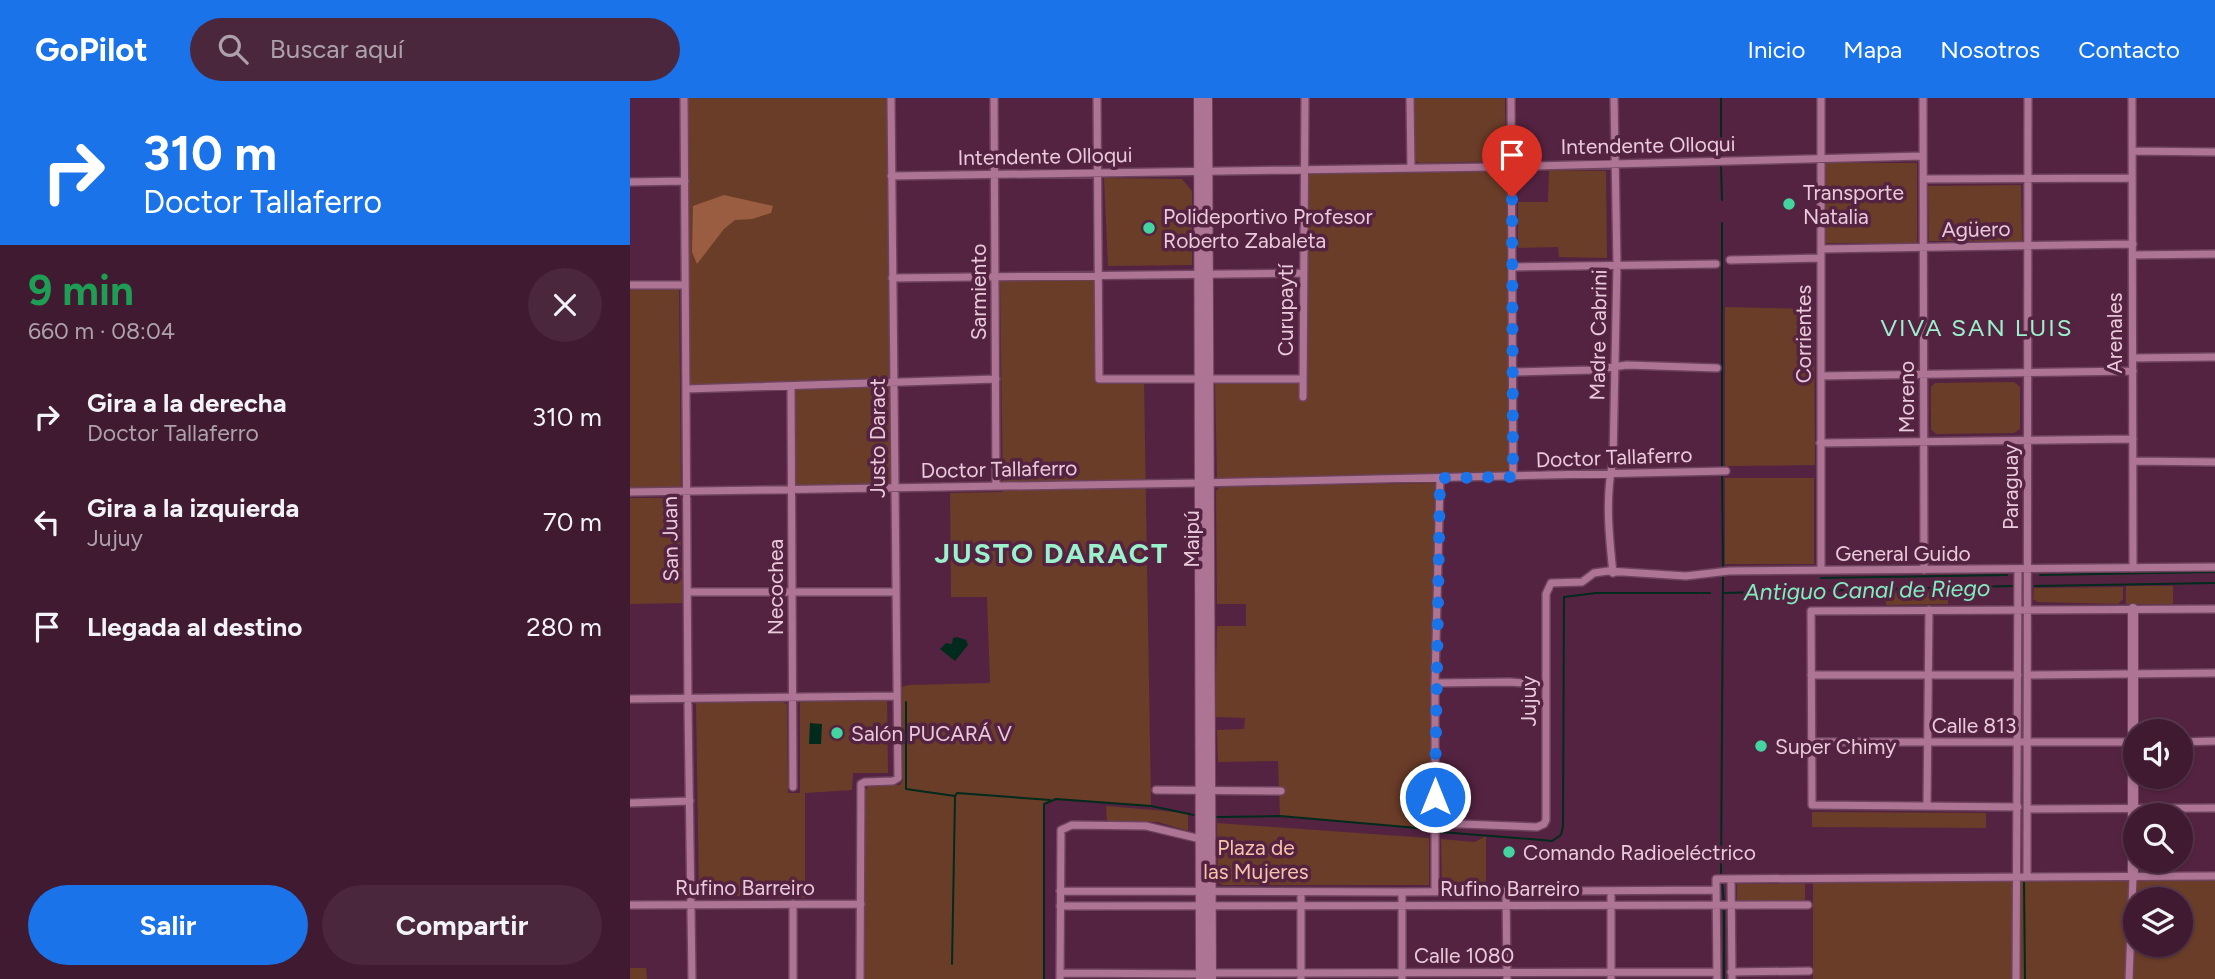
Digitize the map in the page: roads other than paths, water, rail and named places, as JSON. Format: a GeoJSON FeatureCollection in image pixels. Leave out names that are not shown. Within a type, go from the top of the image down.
{"type":"FeatureCollection","features":[{"type":"Feature","properties":{"kind":"street","name":"San Juan"},"geometry":{"type":"LineString","coordinates":[[684,98],[692,979]]}},
{"type":"Feature","properties":{"kind":"street","name":"Justo Daract"},"geometry":{"type":"LineString","coordinates":[[861,904],[861,785],[864,782],[893,781],[898,778],[891,98]]}},
{"type":"Feature","properties":{"kind":"street","name":"Sarmiento"},"geometry":{"type":"LineString","coordinates":[[994,98],[996,486]]}},
{"type":"Feature","properties":{"kind":"street"},"geometry":{"type":"LineString","coordinates":[[1097,98],[1099,379],[1303,379]]}},
{"type":"Feature","properties":{"kind":"street","name":"Maipú"},"geometry":{"type":"LineString","coordinates":[[1199,98],[1203,172]]}},
{"type":"Feature","properties":{"kind":"street","name":"Maipú"},"geometry":{"type":"LineString","coordinates":[[1206,976],[1203,172],[1207,98]]}},
{"type":"Feature","properties":{"kind":"street","name":"Curupaytí"},"geometry":{"type":"LineString","coordinates":[[1303,397],[1305,98]]}},
{"type":"Feature","properties":{"kind":"street"},"geometry":{"type":"LineString","coordinates":[[1410,98],[1411,167]]}},
{"type":"Feature","properties":{"kind":"street"},"geometry":{"type":"LineString","coordinates":[[1511,98],[1513,477]]}},
{"type":"Feature","properties":{"kind":"street","name":"Madre Cabrini"},"geometry":{"type":"LineString","coordinates":[[1613,573],[1609,531],[1617,264],[1614,98]]}},
{"type":"Feature","properties":{"kind":"street","name":"Corrientes"},"geometry":{"type":"LineString","coordinates":[[1821,98],[1821,570]]}},
{"type":"Feature","properties":{"kind":"street","name":"Moreno"},"geometry":{"type":"LineString","coordinates":[[1923,98],[1923,570]]}},
{"type":"Feature","properties":{"kind":"street","name":"Paraguay"},"geometry":{"type":"LineString","coordinates":[[2027,876],[2028,98]]}},
{"type":"Feature","properties":{"kind":"street","name":"Arenales"},"geometry":{"type":"LineString","coordinates":[[2132,98],[2133,568]]}},
{"type":"Feature","properties":{"kind":"street"},"geometry":{"type":"LineString","coordinates":[[2132,151],[2215,152]]}},
{"type":"Feature","properties":{"kind":"street","name":"Intendente Olloqui"},"geometry":{"type":"LineString","coordinates":[[891,176],[1923,156]]}},
{"type":"Feature","properties":{"kind":"street"},"geometry":{"type":"LineString","coordinates":[[1923,179],[2132,178]]}},
{"type":"Feature","properties":{"kind":"street"},"geometry":{"type":"LineString","coordinates":[[630,182],[685,181]]}},
{"type":"Feature","properties":{"kind":"street","name":"Agüero"},"geometry":{"type":"LineString","coordinates":[[1730,260],[1923,247],[2133,244]]}},
{"type":"Feature","properties":{"kind":"street"},"geometry":{"type":"LineString","coordinates":[[2133,255],[2215,254]]}},
{"type":"Feature","properties":{"kind":"street"},"geometry":{"type":"LineString","coordinates":[[1512,267],[1716,264]]}},
{"type":"Feature","properties":{"kind":"street"},"geometry":{"type":"LineString","coordinates":[[892,278],[1303,273]]}},
{"type":"Feature","properties":{"kind":"street"},"geometry":{"type":"LineString","coordinates":[[630,285],[685,285]]}},
{"type":"Feature","properties":{"kind":"street"},"geometry":{"type":"LineString","coordinates":[[2133,358],[2215,357]]}},
{"type":"Feature","properties":{"kind":"street"},"geometry":{"type":"LineString","coordinates":[[1512,372],[1661,365],[1717,368]]}},
{"type":"Feature","properties":{"kind":"street"},"geometry":{"type":"LineString","coordinates":[[1821,376],[2133,371]]}},
{"type":"Feature","properties":{"kind":"street"},"geometry":{"type":"LineString","coordinates":[[686,389],[996,379]]}},
{"type":"Feature","properties":{"kind":"street","name":"Necochea"},"geometry":{"type":"LineString","coordinates":[[790,386],[793,787]]}},
{"type":"Feature","properties":{"kind":"street"},"geometry":{"type":"LineString","coordinates":[[1820,443],[2133,439]]}},
{"type":"Feature","properties":{"kind":"street"},"geometry":{"type":"LineString","coordinates":[[2133,461],[2215,461]]}},
{"type":"Feature","properties":{"kind":"street","name":"Doctor Tallaferro"},"geometry":{"type":"LineString","coordinates":[[630,492],[1722,472]]}},
{"type":"Feature","properties":{"kind":"street"},"geometry":{"type":"LineString","coordinates":[[1434,892],[1440,478]]}},
{"type":"Feature","properties":{"kind":"street","name":"General Guido"},"geometry":{"type":"LineString","coordinates":[[1550,583],[1581,582],[1600,572],[1686,576],[1726,571],[2215,567]]}},
{"type":"Feature","properties":{"kind":"street"},"geometry":{"type":"LineString","coordinates":[[2016,979],[2018,570]]}},
{"type":"Feature","properties":{"kind":"street","name":"Jujuy"},"geometry":{"type":"LineString","coordinates":[[1435,823],[1537,827],[1546,821],[1546,594],[1550,583]]}},
{"type":"Feature","properties":{"kind":"street"},"geometry":{"type":"LineString","coordinates":[[688,592],[895,592]]}},
{"type":"Feature","properties":{"kind":"street"},"geometry":{"type":"LineString","coordinates":[[2133,609],[2134,719]]}},
{"type":"Feature","properties":{"kind":"street"},"geometry":{"type":"LineString","coordinates":[[2018,807],[1812,804],[1811,611],[2215,609]]}},
{"type":"Feature","properties":{"kind":"street"},"geometry":{"type":"LineString","coordinates":[[1927,806],[1929,610]]}},
{"type":"Feature","properties":{"kind":"street"},"geometry":{"type":"LineString","coordinates":[[2028,675],[2215,673]]}},
{"type":"Feature","properties":{"kind":"street"},"geometry":{"type":"LineString","coordinates":[[1811,675],[2018,675]]}},
{"type":"Feature","properties":{"kind":"street"},"geometry":{"type":"LineString","coordinates":[[1435,683],[1510,682],[1546,685]]}},
{"type":"Feature","properties":{"kind":"street"},"geometry":{"type":"LineString","coordinates":[[630,699],[897,696]]}},
{"type":"Feature","properties":{"kind":"street"},"geometry":{"type":"LineString","coordinates":[[2193,741],[2215,741]]}},
{"type":"Feature","properties":{"kind":"street","name":"Calle 813"},"geometry":{"type":"LineString","coordinates":[[1812,742],[2123,742]]}},
{"type":"Feature","properties":{"kind":"street"},"geometry":{"type":"LineString","coordinates":[[1156,790],[1282,791]]}},
{"type":"Feature","properties":{"kind":"street"},"geometry":{"type":"LineString","coordinates":[[630,803],[690,801]]}},
{"type":"Feature","properties":{"kind":"street"},"geometry":{"type":"LineString","coordinates":[[2027,809],[2123,808]]}},
{"type":"Feature","properties":{"kind":"street"},"geometry":{"type":"LineString","coordinates":[[2193,808],[2215,808]]}},
{"type":"Feature","properties":{"kind":"street"},"geometry":{"type":"LineString","coordinates":[[1060,976],[1061,830],[1072,825],[1146,825],[1206,840]]}},
{"type":"Feature","properties":{"kind":"street"},"geometry":{"type":"LineString","coordinates":[[2129,979],[2133,873]]}},
{"type":"Feature","properties":{"kind":"street"},"geometry":{"type":"LineString","coordinates":[[1717,975],[1716,879],[2215,876]]}},
{"type":"Feature","properties":{"kind":"street"},"geometry":{"type":"LineString","coordinates":[[1731,879],[1732,975],[1809,971]]}},
{"type":"Feature","properties":{"kind":"street","name":"Rufino Barreiro"},"geometry":{"type":"LineString","coordinates":[[1060,891],[1716,890]]}},
{"type":"Feature","properties":{"kind":"street"},"geometry":{"type":"LineString","coordinates":[[1611,891],[1611,975]]}},
{"type":"Feature","properties":{"kind":"street"},"geometry":{"type":"LineString","coordinates":[[1301,892],[1301,976]]}},
{"type":"Feature","properties":{"kind":"street"},"geometry":{"type":"LineString","coordinates":[[1402,892],[1402,976]]}},
{"type":"Feature","properties":{"kind":"street"},"geometry":{"type":"LineString","coordinates":[[1506,892],[1507,976]]}},
{"type":"Feature","properties":{"kind":"street"},"geometry":{"type":"LineString","coordinates":[[793,904],[793,979]]}},
{"type":"Feature","properties":{"kind":"street"},"geometry":{"type":"LineString","coordinates":[[860,979],[861,904]]}},
{"type":"Feature","properties":{"kind":"street","name":"Rufino Barreiro"},"geometry":{"type":"LineString","coordinates":[[630,905],[861,904]]}},
{"type":"Feature","properties":{"kind":"street","name":"Rufino Barreiro"},"geometry":{"type":"LineString","coordinates":[[1060,906],[1808,905]]}},
{"type":"Feature","properties":{"kind":"street","name":"Calle 1080"},"geometry":{"type":"LineString","coordinates":[[1060,976],[1717,975]]}},
{"type":"Feature","properties":{"kind":"waterway"},"geometry":{"type":"LineString","coordinates":[[1721,98],[1721,160]]}},
{"type":"Feature","properties":{"kind":"waterway"},"geometry":{"type":"LineString","coordinates":[[1721,166],[1722,200]]}},
{"type":"Feature","properties":{"kind":"waterway"},"geometry":{"type":"LineString","coordinates":[[1722,223],[1722,467]]}},
{"type":"Feature","properties":{"kind":"waterway"},"geometry":{"type":"LineString","coordinates":[[1722,472],[1723,568]]}},
{"type":"Feature","properties":{"kind":"waterway"},"geometry":{"type":"LineString","coordinates":[[2040,575],[2215,572]]}},
{"type":"Feature","properties":{"kind":"waterway"},"geometry":{"type":"LineString","coordinates":[[1721,876],[1723,574]]}},
{"type":"Feature","properties":{"kind":"waterway"},"geometry":{"type":"LineString","coordinates":[[1821,578],[2007,575]]}},
{"type":"Feature","properties":{"kind":"waterway"},"geometry":{"type":"LineString","coordinates":[[2023,575],[2023,598]]}},
{"type":"Feature","properties":{"kind":"waterway","name":"Antiguo Canal de Riego"},"geometry":{"type":"LineString","coordinates":[[2035,586],[2215,583]]}},
{"type":"Feature","properties":{"kind":"waterway","name":"Antiguo Canal de Riego"},"geometry":{"type":"LineString","coordinates":[[1723,593],[2012,586]]}},
{"type":"Feature","properties":{"kind":"waterway","name":"Antiguo Canal de Riego"},"geometry":{"type":"LineString","coordinates":[[1441,832],[1552,841],[1561,835],[1564,597],[1596,593],[1710,593]]}},
{"type":"Feature","properties":{"kind":"waterway"},"geometry":{"type":"LineString","coordinates":[[2023,622],[2023,737]]}},
{"type":"Feature","properties":{"kind":"waterway"},"geometry":{"type":"LineString","coordinates":[[906,702],[906,789],[955,796],[957,793],[1050,800]]}},
{"type":"Feature","properties":{"kind":"waterway"},"geometry":{"type":"LineString","coordinates":[[2023,748],[2023,870]]}},
{"type":"Feature","properties":{"kind":"waterway"},"geometry":{"type":"LineString","coordinates":[[952,964],[955,797]]}},
{"type":"Feature","properties":{"kind":"waterway","name":"Antiguo Canal de Riego"},"geometry":{"type":"LineString","coordinates":[[1044,979],[1044,804],[1056,799],[1151,806],[1194,815]]}},
{"type":"Feature","properties":{"kind":"waterway","name":"Antiguo Canal de Riego"},"geometry":{"type":"LineString","coordinates":[[1217,817],[1280,816],[1429,829]]}},
{"type":"Feature","properties":{"kind":"waterway"},"geometry":{"type":"LineString","coordinates":[[1722,882],[1724,904]]}},
{"type":"Feature","properties":{"kind":"waterway"},"geometry":{"type":"LineString","coordinates":[[2024,882],[2025,979]]}},
{"type":"Feature","properties":{"kind":"waterway"},"geometry":{"type":"LineString","coordinates":[[1724,910],[1724,979]]}},
{"type":"Feature","properties":{"kind":"waterway"},"geometry":{"type":"LineString","coordinates":[[1206,919],[1206,979]]}},
{"type":"Feature","properties":{"kind":"place","name":"Transporte Natalia"},"geometry":{"type":"Point","coordinates":[1789,204]}},
{"type":"Feature","properties":{"kind":"place","name":"Polideportivo Profesor Roberto Zabaleta"},"geometry":{"type":"Point","coordinates":[1149,228]}},
{"type":"Feature","properties":{"kind":"place","name":"Salón PUCARÁ V"},"geometry":{"type":"Point","coordinates":[837,733]}},
{"type":"Feature","properties":{"kind":"place","name":"Super Chimy"},"geometry":{"type":"Point","coordinates":[1761,746]}},
{"type":"Feature","properties":{"kind":"place","name":"Comando Radioeléctrico"},"geometry":{"type":"Point","coordinates":[1509,852]}},
{"type":"Feature","properties":{"kind":"district","name":"VIVA SAN LUIS"},"geometry":{"type":"Point","coordinates":[1977,327]}},
{"type":"Feature","properties":{"kind":"district","name":"JUSTO DARACT"},"geometry":{"type":"Point","coordinates":[1052,553]}},
{"type":"Feature","properties":{"kind":"park label","name":"Plaza de las Mujeres"},"geometry":{"type":"Point","coordinates":[1256,859]}}]}
